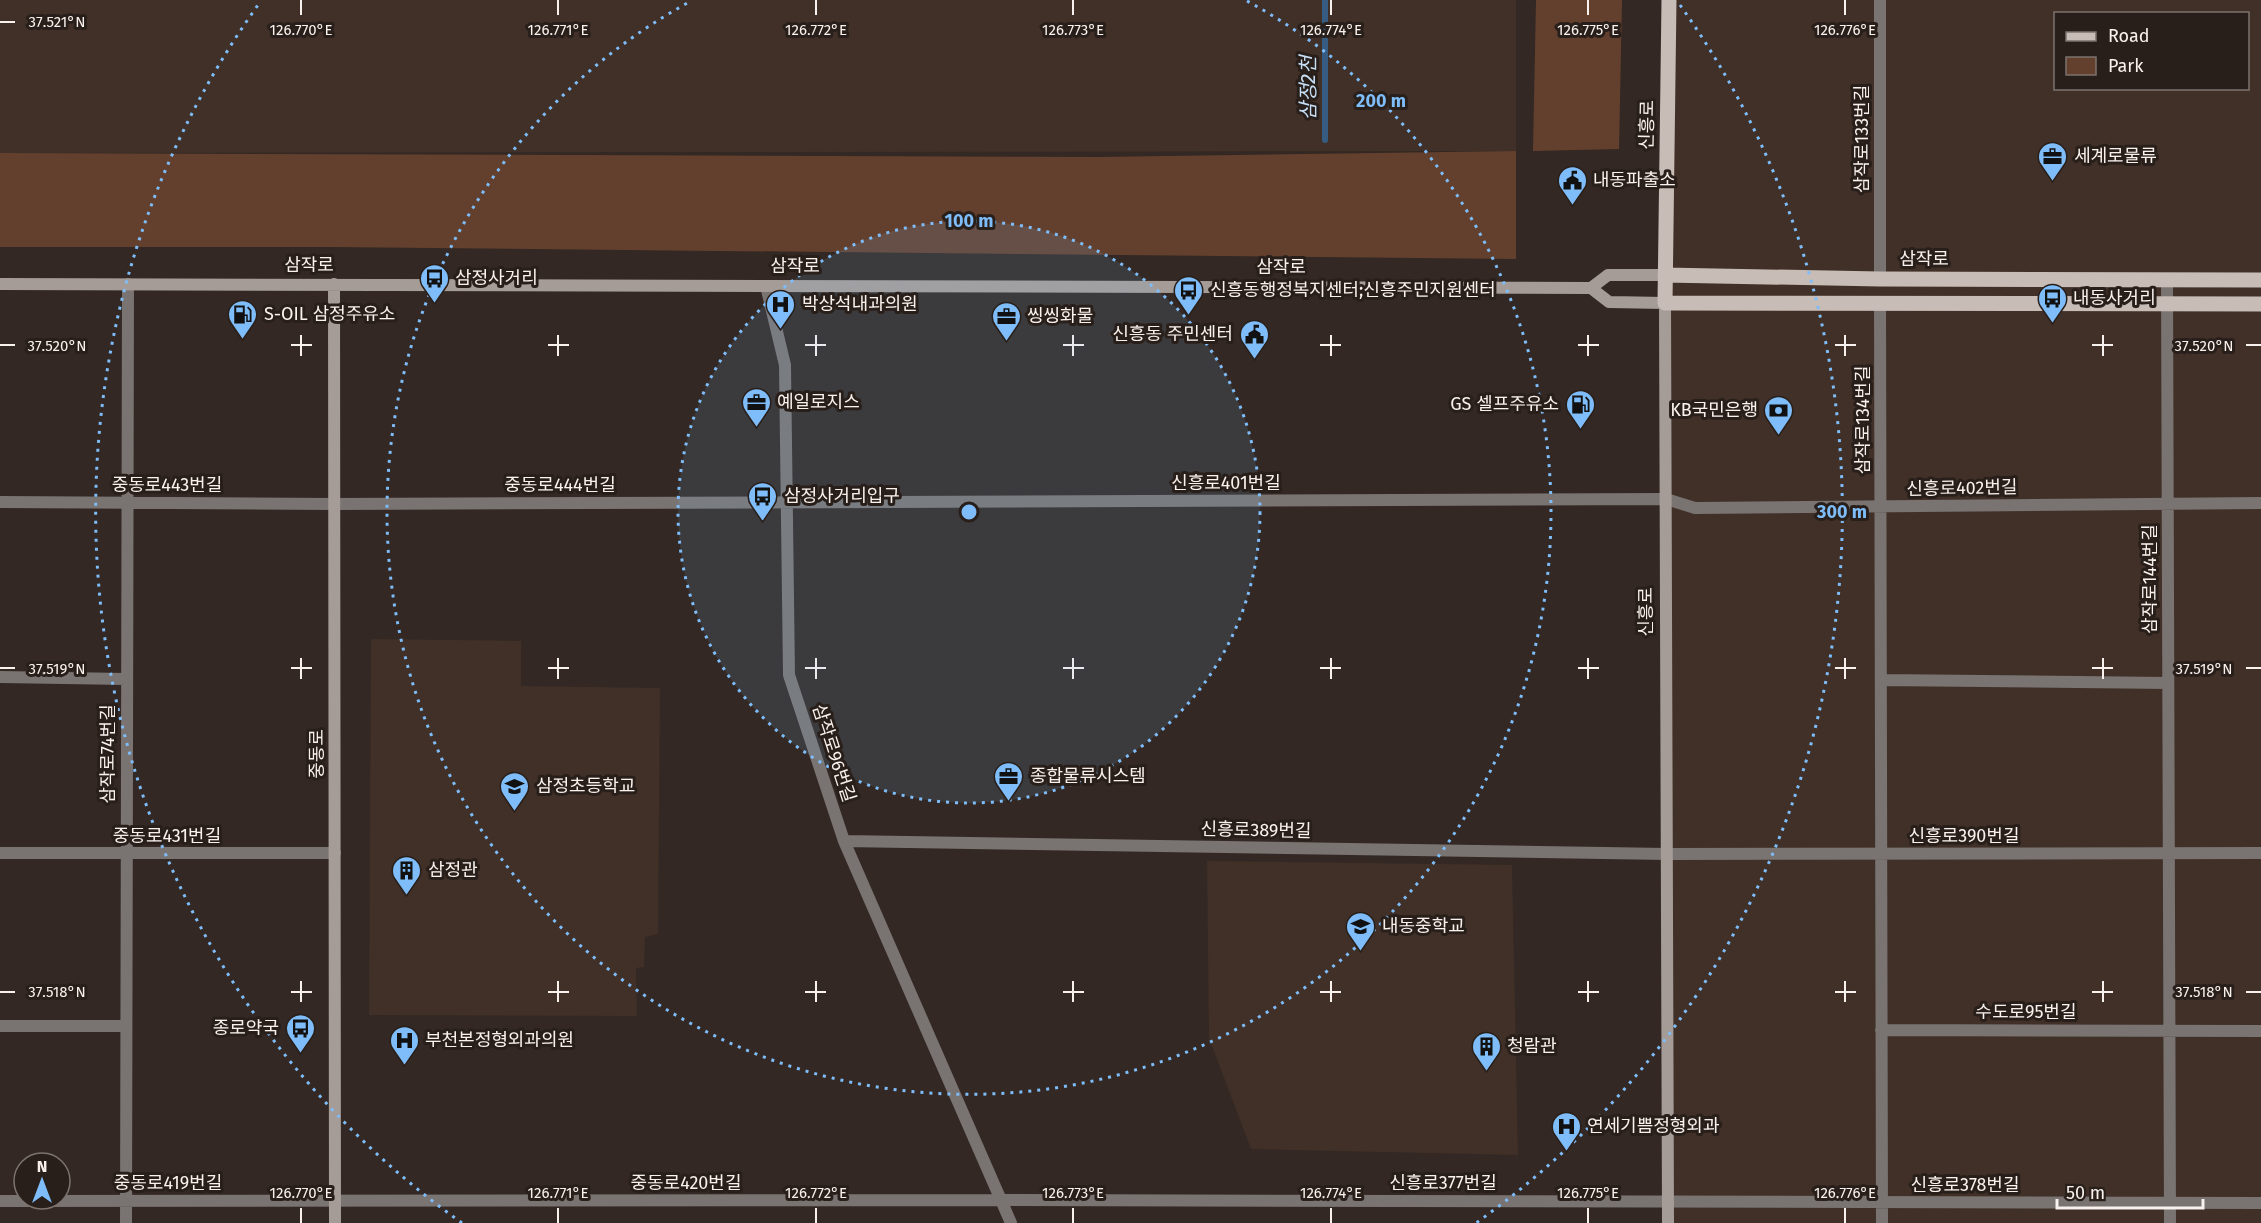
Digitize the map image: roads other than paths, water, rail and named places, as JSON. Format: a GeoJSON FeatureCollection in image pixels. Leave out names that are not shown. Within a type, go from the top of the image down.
{"type":"FeatureCollection","features":[{"type":"Feature","properties":{"kind":"main road","name":"신흥로"},"geometry":{"type":"LineString","coordinates":[[1665,303],[1669,0]]}},
{"type":"Feature","properties":{"kind":"main road","name":"삼작로"},"geometry":{"type":"LineString","coordinates":[[1665,275],[1880,279],[2261,280]]}},
{"type":"Feature","properties":{"kind":"main road","name":"삼작로"},"geometry":{"type":"LineString","coordinates":[[1665,303],[2261,304]]}},
{"type":"Feature","properties":{"kind":"street","name":"삼작로133번길"},"geometry":{"type":"LineString","coordinates":[[1880,0],[1880,279]]}},
{"type":"Feature","properties":{"kind":"street","name":"삼작로"},"geometry":{"type":"LineString","coordinates":[[0,284],[1591,288],[1608,275],[1665,275]]}},
{"type":"Feature","properties":{"kind":"street","name":"삼작로144번길"},"geometry":{"type":"LineString","coordinates":[[2167,280],[2170,1223]]}},
{"type":"Feature","properties":{"kind":"street","name":"삼작로74번길"},"geometry":{"type":"LineString","coordinates":[[126,1223],[128,284]]}},
{"type":"Feature","properties":{"kind":"street","name":"중동로"},"geometry":{"type":"LineString","coordinates":[[334,284],[335,1223]]}},
{"type":"Feature","properties":{"kind":"street","name":"삼작로96번길"},"geometry":{"type":"LineString","coordinates":[[766,286],[785,365],[789,675],[844,841],[1011,1223]]}},
{"type":"Feature","properties":{"kind":"street","name":"삼작로"},"geometry":{"type":"LineString","coordinates":[[1591,288],[1609,302],[1665,303]]}},
{"type":"Feature","properties":{"kind":"street","name":"신흥로"},"geometry":{"type":"LineString","coordinates":[[1665,303],[1668,1223]]}},
{"type":"Feature","properties":{"kind":"street","name":"삼작로134번길"},"geometry":{"type":"LineString","coordinates":[[1880,304],[1881,854]]}},
{"type":"Feature","properties":{"kind":"street","name":"신흥로401번길"},"geometry":{"type":"LineString","coordinates":[[787,503],[1665,499]]}},
{"type":"Feature","properties":{"kind":"street","name":"신흥로402번길"},"geometry":{"type":"LineString","coordinates":[[1665,499],[1695,508],[2261,503]]}},
{"type":"Feature","properties":{"kind":"street","name":"중동로443번길"},"geometry":{"type":"LineString","coordinates":[[0,502],[334,504]]}},
{"type":"Feature","properties":{"kind":"street","name":"중동로444번길"},"geometry":{"type":"LineString","coordinates":[[334,504],[787,503]]}},
{"type":"Feature","properties":{"kind":"street"},"geometry":{"type":"LineString","coordinates":[[0,677],[126,679]]}},
{"type":"Feature","properties":{"kind":"street"},"geometry":{"type":"LineString","coordinates":[[1881,680],[2168,683]]}},
{"type":"Feature","properties":{"kind":"street","name":"신흥로389번길"},"geometry":{"type":"LineString","coordinates":[[844,841],[1667,854]]}},
{"type":"Feature","properties":{"kind":"street","name":"중동로431번길"},"geometry":{"type":"LineString","coordinates":[[0,853],[335,853]]}},
{"type":"Feature","properties":{"kind":"street","name":"신흥로390번길"},"geometry":{"type":"LineString","coordinates":[[1667,854],[2261,853]]}},
{"type":"Feature","properties":{"kind":"street"},"geometry":{"type":"LineString","coordinates":[[1881,854],[1882,1223]]}},
{"type":"Feature","properties":{"kind":"street"},"geometry":{"type":"LineString","coordinates":[[0,1026],[126,1026]]}},
{"type":"Feature","properties":{"kind":"street","name":"수도로95번길"},"geometry":{"type":"LineString","coordinates":[[1881,1030],[2261,1031]]}},
{"type":"Feature","properties":{"kind":"street","name":"중동로420번길"},"geometry":{"type":"LineString","coordinates":[[335,1202],[1002,1200]]}},
{"type":"Feature","properties":{"kind":"street","name":"신흥로377번길"},"geometry":{"type":"LineString","coordinates":[[1002,1200],[1668,1202]]}},
{"type":"Feature","properties":{"kind":"street","name":"중동로419번길"},"geometry":{"type":"LineString","coordinates":[[0,1201],[335,1202]]}},
{"type":"Feature","properties":{"kind":"street","name":"신흥로378번길"},"geometry":{"type":"LineString","coordinates":[[1668,1202],[2261,1203]]}},
{"type":"Feature","properties":{"kind":"waterway","name":"삼정2천"},"geometry":{"type":"LineString","coordinates":[[1325,0],[1325,140]]}},
{"type":"Feature","properties":{"kind":"place","name":"세계로물류"},"geometry":{"type":"Point","coordinates":[2053,182]}},
{"type":"Feature","properties":{"kind":"place","name":"내동파출소"},"geometry":{"type":"Point","coordinates":[1572,206]}},
{"type":"Feature","properties":{"kind":"place","name":"삼정사거리"},"geometry":{"type":"Point","coordinates":[434,304]}},
{"type":"Feature","properties":{"kind":"place","name":"신흥동행정복지센터;신흥주민지원센터"},"geometry":{"type":"Point","coordinates":[1189,316]}},
{"type":"Feature","properties":{"kind":"place","name":"내동사거리"},"geometry":{"type":"Point","coordinates":[2052,324]}},
{"type":"Feature","properties":{"kind":"place","name":"박상석내과의원"},"geometry":{"type":"Point","coordinates":[781,330]}},
{"type":"Feature","properties":{"kind":"place","name":"S-OIL 삼정주유소"},"geometry":{"type":"Point","coordinates":[243,340]}},
{"type":"Feature","properties":{"kind":"place","name":"씽씽화물"},"geometry":{"type":"Point","coordinates":[1006,342]}},
{"type":"Feature","properties":{"kind":"place","name":"신흥동 주민센터"},"geometry":{"type":"Point","coordinates":[1254,360]}},
{"type":"Feature","properties":{"kind":"place","name":"예일로지스"},"geometry":{"type":"Point","coordinates":[756,428]}},
{"type":"Feature","properties":{"kind":"place","name":"GS 셀프주유소"},"geometry":{"type":"Point","coordinates":[1580,430]}},
{"type":"Feature","properties":{"kind":"place","name":"KB국민은행"},"geometry":{"type":"Point","coordinates":[1779,436]}},
{"type":"Feature","properties":{"kind":"place","name":"삼정사거리입구"},"geometry":{"type":"Point","coordinates":[763,522]}},
{"type":"Feature","properties":{"kind":"place","name":"종합물류시스템"},"geometry":{"type":"Point","coordinates":[1009,802]}},
{"type":"Feature","properties":{"kind":"place","name":"삼정초등학교"},"geometry":{"type":"Point","coordinates":[515,812]}},
{"type":"Feature","properties":{"kind":"place","name":"삼정관"},"geometry":{"type":"Point","coordinates":[407,896]}},
{"type":"Feature","properties":{"kind":"place","name":"내동중학교"},"geometry":{"type":"Point","coordinates":[1361,952]}},
{"type":"Feature","properties":{"kind":"place","name":"종로약국"},"geometry":{"type":"Point","coordinates":[300,1054]}},
{"type":"Feature","properties":{"kind":"place","name":"부천본정형외과의원"},"geometry":{"type":"Point","coordinates":[404,1066]}},
{"type":"Feature","properties":{"kind":"place","name":"청람관"},"geometry":{"type":"Point","coordinates":[1486,1072]}},
{"type":"Feature","properties":{"kind":"place","name":"연세기쁨정형외과"},"geometry":{"type":"Point","coordinates":[1566,1152]}}]}
